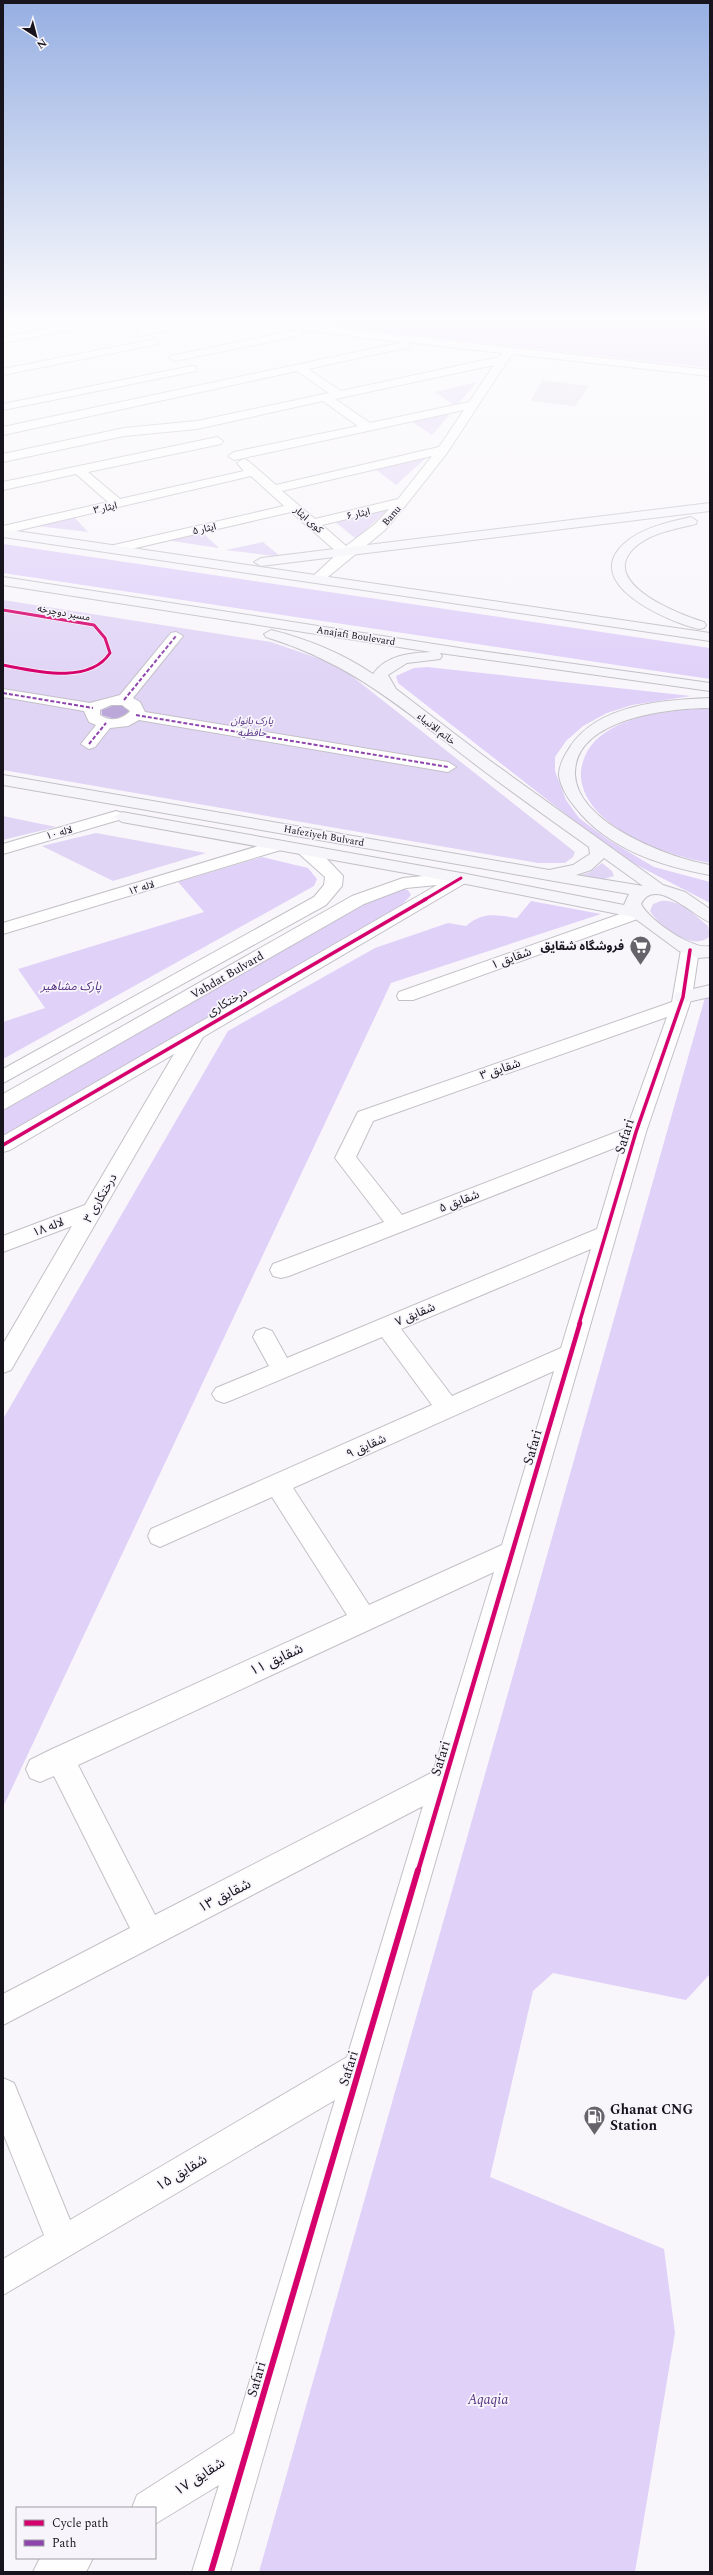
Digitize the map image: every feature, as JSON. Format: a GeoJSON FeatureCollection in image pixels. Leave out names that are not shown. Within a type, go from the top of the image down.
{"type":"FeatureCollection","features":[{"type":"Feature","properties":{"kind":"main road"},"geometry":{"type":"LineString","coordinates":[[226,565],[346,553],[710,506]]}},
{"type":"Feature","properties":{"kind":"main road"},"geometry":{"type":"LineString","coordinates":[[710,518],[668,525],[648,534],[632,543],[621,554],[619,566],[622,579],[651,605],[670,615],[710,627]]}},
{"type":"Feature","properties":{"kind":"main road"},"geometry":{"type":"LineString","coordinates":[[3,531],[114,549],[710,637]]}},
{"type":"Feature","properties":{"kind":"main road","name":"Anajafi Boulevard"},"geometry":{"type":"LineString","coordinates":[[3,580],[466,653],[710,687]]}},
{"type":"Feature","properties":{"kind":"main road","name":"خاتم الانبیاء"},"geometry":{"type":"LineString","coordinates":[[194,609],[209,619],[314,646],[348,663],[391,693],[484,764],[597,844],[652,891]]}},
{"type":"Feature","properties":{"kind":"main road"},"geometry":{"type":"LineString","coordinates":[[391,693],[380,674],[394,662],[412,658],[466,653]]}},
{"type":"Feature","properties":{"kind":"main road"},"geometry":{"type":"LineString","coordinates":[[710,703],[667,705],[637,710],[611,721],[589,734],[575,748],[568,762],[568,779],[579,801],[601,825],[631,846],[664,860],[710,870]]}},
{"type":"Feature","properties":{"kind":"main road","name":"Hafeziyeh Bulvard"},"geometry":{"type":"LineString","coordinates":[[3,780],[543,874],[678,894],[710,917]]}},
{"type":"Feature","properties":{"kind":"main road","name":"Hafeziyeh Bulvard"},"geometry":{"type":"LineString","coordinates":[[3,796],[461,878],[637,913]]}},
{"type":"Feature","properties":{"kind":"main road"},"geometry":{"type":"LineString","coordinates":[[543,874],[569,872],[586,865],[598,854],[597,844]]}},
{"type":"Feature","properties":{"kind":"main road"},"geometry":{"type":"LineString","coordinates":[[652,891],[633,901],[632,906],[637,913],[702,954]]}},
{"type":"Feature","properties":{"kind":"main road"},"geometry":{"type":"LineString","coordinates":[[681,1002],[710,991]]}},
{"type":"Feature","properties":{"kind":"street"},"geometry":{"type":"LineString","coordinates":[[3,458],[114,434]]}},
{"type":"Feature","properties":{"kind":"street","name":"کوی ایثار"},"geometry":{"type":"LineString","coordinates":[[208,434],[315,523],[346,553]]}},
{"type":"Feature","properties":{"kind":"street"},"geometry":{"type":"LineString","coordinates":[[234,456],[335,434]]}},
{"type":"Feature","properties":{"kind":"street","name":"Banu"},"geometry":{"type":"LineString","coordinates":[[318,578],[346,553],[380,528],[443,450],[454,434]]}},
{"type":"Feature","properties":{"kind":"street"},"geometry":{"type":"LineString","coordinates":[[3,486],[216,441]]}},
{"type":"Feature","properties":{"kind":"street"},"geometry":{"type":"LineString","coordinates":[[274,489],[443,450]]}},
{"type":"Feature","properties":{"kind":"street"},"geometry":{"type":"LineString","coordinates":[[79,470],[118,504]]}},
{"type":"Feature","properties":{"kind":"street","name":"ایثار ۳"},"geometry":{"type":"LineString","coordinates":[[3,531],[254,472]]}},
{"type":"Feature","properties":{"kind":"street","name":"ایثار ۶"},"geometry":{"type":"LineString","coordinates":[[315,523],[402,502]]}},
{"type":"Feature","properties":{"kind":"street","name":"ایثار ۵"},"geometry":{"type":"LineString","coordinates":[[114,549],[295,507]]}},
{"type":"Feature","properties":{"kind":"street"},"geometry":{"type":"LineString","coordinates":[[124,700],[176,636]]}},
{"type":"Feature","properties":{"kind":"street"},"geometry":{"type":"LineString","coordinates":[[3,693],[94,708]]}},
{"type":"Feature","properties":{"kind":"street"},"geometry":{"type":"LineString","coordinates":[[136,715],[138,711],[136,706],[124,700],[106,701],[94,708],[91,713],[93,717],[106,723],[124,722],[136,715],[448,767]]}},
{"type":"Feature","properties":{"kind":"street"},"geometry":{"type":"LineString","coordinates":[[89,744],[106,723]]}},
{"type":"Feature","properties":{"kind":"street","name":"لاله ۱۰"},"geometry":{"type":"LineString","coordinates":[[3,849],[116,816]]}},
{"type":"Feature","properties":{"kind":"street","name":"لاله ۱۲"},"geometry":{"type":"LineString","coordinates":[[3,929],[278,845]]}},
{"type":"Feature","properties":{"kind":"street","name":"Vahdat Bulvard"},"geometry":{"type":"LineString","coordinates":[[3,1077],[320,901],[333,886],[334,876],[319,860],[304,851]]}},
{"type":"Feature","properties":{"kind":"street","name":"Vahdat Bulvard"},"geometry":{"type":"LineString","coordinates":[[3,1103],[358,900],[403,883],[461,878]]}},
{"type":"Feature","properties":{"kind":"street","name":"درختکاری"},"geometry":{"type":"LineString","coordinates":[[3,1145],[461,878]]}},
{"type":"Feature","properties":{"kind":"street","name":"شقایق ۱"},"geometry":{"type":"LineString","coordinates":[[406,996],[637,913]]}},
{"type":"Feature","properties":{"kind":"street","name":"Safari"},"geometry":{"type":"LineString","coordinates":[[211,2572],[636,1132],[681,1002],[702,954]]}},
{"type":"Feature","properties":{"kind":"street","name":"شقایق ۳"},"geometry":{"type":"LineString","coordinates":[[398,1225],[345,1158],[365,1117],[681,1002]]}},
{"type":"Feature","properties":{"kind":"street","name":"درختکاری ۳"},"geometry":{"type":"LineString","coordinates":[[3,1364],[197,1031]]}},
{"type":"Feature","properties":{"kind":"street","name":"شقایق ۵"},"geometry":{"type":"LineString","coordinates":[[281,1270],[636,1132]]}},
{"type":"Feature","properties":{"kind":"street","name":"لاله ۱۸"},"geometry":{"type":"LineString","coordinates":[[3,1244],[93,1210]]}},
{"type":"Feature","properties":{"kind":"street","name":"شقایق ۷"},"geometry":{"type":"LineString","coordinates":[[224,1394],[606,1234]]}},
{"type":"Feature","properties":{"kind":"street"},"geometry":{"type":"LineString","coordinates":[[386,1326],[448,1409]]}},
{"type":"Feature","properties":{"kind":"street"},"geometry":{"type":"LineString","coordinates":[[264,1337],[282,1369]]}},
{"type":"Feature","properties":{"kind":"street","name":"شقایق ۹"},"geometry":{"type":"LineString","coordinates":[[160,1536],[278,1485],[570,1354]]}},
{"type":"Feature","properties":{"kind":"street"},"geometry":{"type":"LineString","coordinates":[[278,1485],[363,1619]]}},
{"type":"Feature","properties":{"kind":"street","name":"شقایق ۱۱"},"geometry":{"type":"LineString","coordinates":[[149,1934],[50,1764],[513,1551]]}},
{"type":"Feature","properties":{"kind":"street","name":"شقایق ۱۳"},"geometry":{"type":"LineString","coordinates":[[3,2010],[444,1781]]}},
{"type":"Feature","properties":{"kind":"street","name":"شقایق ۱۵"},"geometry":{"type":"LineString","coordinates":[[3,2278],[360,2067]]}},
{"type":"Feature","properties":{"kind":"street"},"geometry":{"type":"LineString","coordinates":[[3,2094],[63,2242]]}},
{"type":"Feature","properties":{"kind":"street","name":"شقایق ۱۷"},"geometry":{"type":"LineString","coordinates":[[152,2507],[248,2444]]}},
{"type":"Feature","properties":{"kind":"street"},"geometry":{"type":"LineString","coordinates":[[52,2572],[72,2559]]}},
{"type":"Feature","properties":{"kind":"green space"},"geometry":{"type":"Polygon","coordinates":[[[427,457],[396,485],[375,469],[427,457]]]}},
{"type":"Feature","properties":{"kind":"green space"},"geometry":{"type":"Polygon","coordinates":[[[388,509],[356,539],[334,521],[388,509]]]}},
{"type":"Feature","properties":{"kind":"green space"},"geometry":{"type":"Polygon","coordinates":[[[74,517],[88,532],[37,526],[74,517]]]}},
{"type":"Feature","properties":{"kind":"green space"},"geometry":{"type":"Polygon","coordinates":[[[203,533],[219,548],[165,540],[203,533]]]}},
{"type":"Feature","properties":{"kind":"green space"},"geometry":{"type":"Polygon","coordinates":[[[263,542],[281,557],[226,550],[263,542]]]}},
{"type":"Feature","properties":{"kind":"green space"},"geometry":{"type":"Polygon","coordinates":[[[3,544],[710,648],[710,679],[3,573],[3,544]]]}},
{"type":"Feature","properties":{"kind":"green space","name":"پارک بانوان حافظیه"},"geometry":{"type":"Polygon","coordinates":[[[3,600],[271,642],[329,662],[353,677],[575,852],[573,857],[565,863],[538,863],[3,770],[3,600]]]}},
{"type":"Feature","properties":{"kind":"green space"},"geometry":{"type":"Polygon","coordinates":[[[427,667],[691,696],[632,705],[607,713],[583,726],[566,741],[555,757],[555,771],[566,800],[579,818],[607,839],[654,867],[710,882],[710,903],[635,864],[572,819],[398,683],[396,676],[414,668],[427,667]]]}},
{"type":"Feature","properties":{"kind":"green space"},"geometry":{"type":"Polygon","coordinates":[[[696,709],[710,709],[710,863],[673,854],[652,846],[632,837],[613,825],[597,811],[586,796],[581,778],[583,762],[589,748],[606,732],[630,720],[656,714],[696,709]]]}},
{"type":"Feature","properties":{"kind":"green space"},"geometry":{"type":"Polygon","coordinates":[[[3,816],[56,827],[3,840],[3,816]]]}},
{"type":"Feature","properties":{"kind":"green space"},"geometry":{"type":"Polygon","coordinates":[[[96,833],[206,853],[113,881],[42,846],[96,833]]]}},
{"type":"Feature","properties":{"kind":"green space","name":"پارک مشاهیر"},"geometry":{"type":"Polygon","coordinates":[[[262,857],[308,868],[317,879],[314,886],[3,1059],[3,1022],[45,1008],[18,969],[204,912],[178,882],[262,857]]]}},
{"type":"Feature","properties":{"kind":"green space"},"geometry":{"type":"Polygon","coordinates":[[[602,863],[612,871],[614,876],[601,880],[581,875],[590,872],[602,863]]]}},
{"type":"Feature","properties":{"kind":"green space"},"geometry":{"type":"Polygon","coordinates":[[[399,888],[408,890],[411,895],[400,907],[3,1137],[3,1110],[369,901],[399,888]]]}},
{"type":"Feature","properties":{"kind":"green space"},"geometry":{"type":"Polygon","coordinates":[[[531,901],[601,914],[391,983],[3,1807],[3,1419],[228,1031],[375,948],[448,923],[466,926],[478,918],[490,915],[517,918],[531,901]]]}},
{"type":"Feature","properties":{"kind":"green space"},"geometry":{"type":"Polygon","coordinates":[[[661,901],[668,901],[681,905],[708,926],[710,936],[703,940],[686,940],[668,930],[654,917],[650,911],[653,904],[661,901]]]}},
{"type":"Feature","properties":{"kind":"green space","name":"Aqaqia"},"geometry":{"type":"Polygon","coordinates":[[[706,994],[710,995],[710,1974],[686,2000],[553,1973],[533,1991],[490,2177],[664,2249],[675,2333],[635,2572],[259,2572],[706,994]]]}},
{"type":"Feature","properties":{"kind":"shaded area"},"geometry":{"type":"Polygon","coordinates":[[[115,705],[125,706],[129,711],[128,714],[115,719],[102,715],[102,710],[115,705]]]}},
{"type":"Feature","properties":{"kind":"marked path"},"geometry":{"type":"LineString","coordinates":[[124,700],[176,636]]}},
{"type":"Feature","properties":{"kind":"marked path"},"geometry":{"type":"LineString","coordinates":[[3,693],[93,708]]}},
{"type":"Feature","properties":{"kind":"marked path"},"geometry":{"type":"LineString","coordinates":[[136,715],[448,767]]}},
{"type":"Feature","properties":{"kind":"marked path"},"geometry":{"type":"LineString","coordinates":[[89,744],[106,723]]}},
{"type":"Feature","properties":{"kind":"cycle path","name":"مسیر دوچرخه"},"geometry":{"type":"LineString","coordinates":[[3,610],[94,625],[100,630],[105,638],[110,653],[103,663],[92,669],[78,672],[44,671],[3,665]]}},
{"type":"Feature","properties":{"kind":"cycle path"},"geometry":{"type":"LineString","coordinates":[[3,1145],[461,878]]}},
{"type":"Feature","properties":{"kind":"cycle path"},"geometry":{"type":"LineString","coordinates":[[211,2572],[636,1132],[683,997],[690,950]]}},
{"type":"Feature","properties":{"kind":"place","name":"فروشگاه شقایق"},"geometry":{"type":"Point","coordinates":[640,966]}},
{"type":"Feature","properties":{"kind":"place","name":"Ghanat CNG Station"},"geometry":{"type":"Point","coordinates":[594,2136]}}]}
